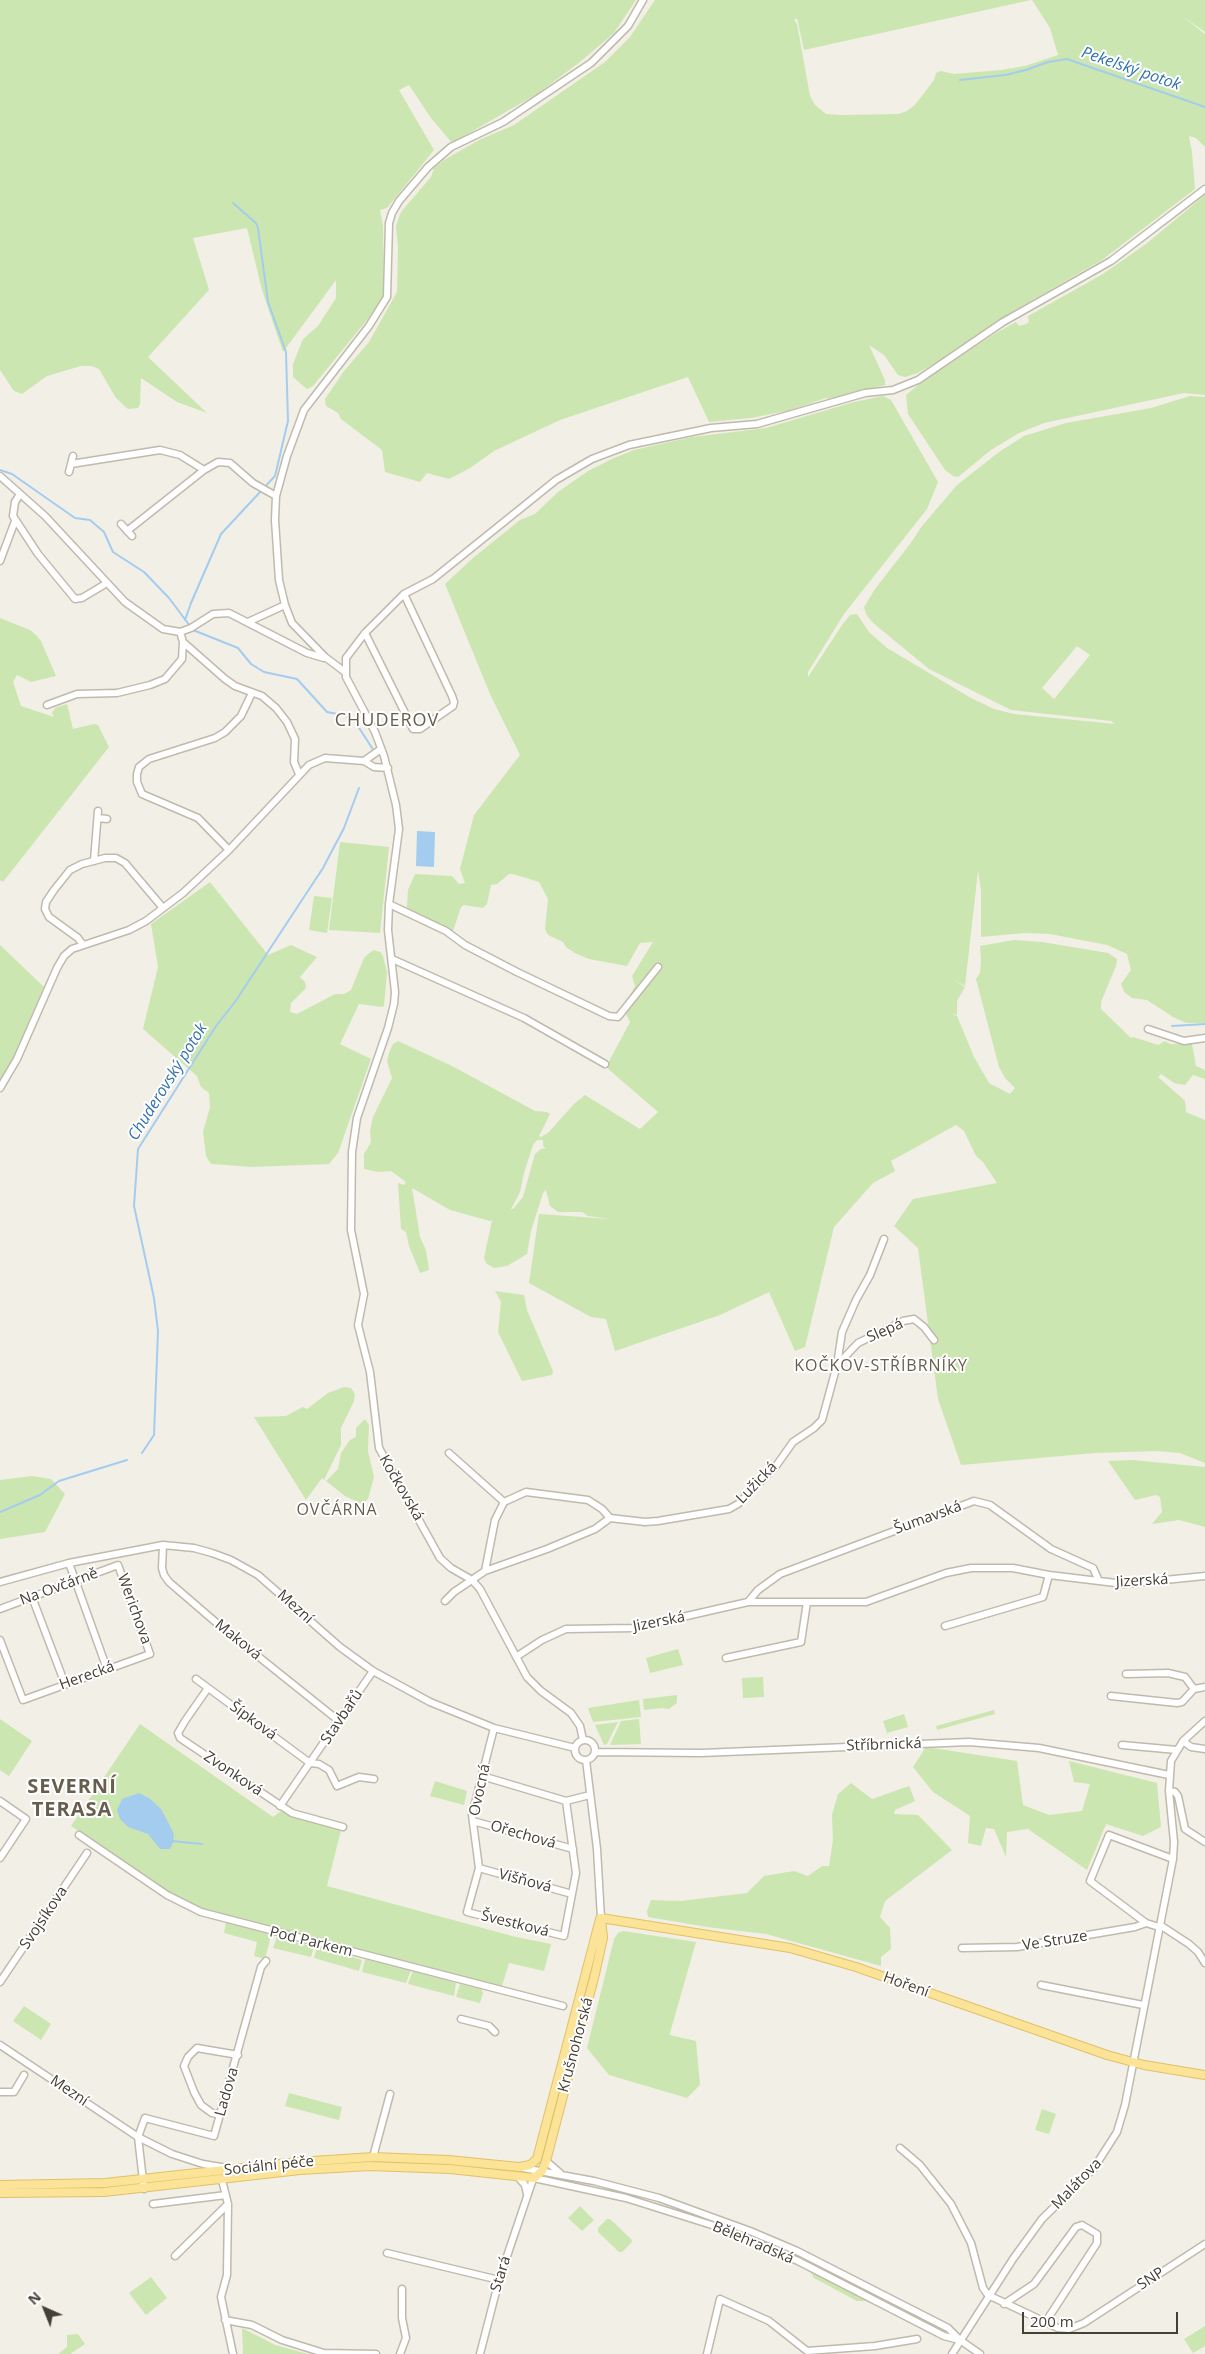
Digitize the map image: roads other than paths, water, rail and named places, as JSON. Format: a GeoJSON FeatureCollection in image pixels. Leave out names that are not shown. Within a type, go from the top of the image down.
{"type":"FeatureCollection","features":[{"type":"Feature","properties":{"kind":"main road","name":"Hoření"},"geometry":{"type":"LineString","coordinates":[[601,1918],[768,1944],[809,1953],[856,1967],[1092,2051],[1133,2062],[1205,2075]]}},
{"type":"Feature","properties":{"kind":"main road","name":"Krušnohorská"},"geometry":{"type":"LineString","coordinates":[[537,2159],[601,1918]]}},
{"type":"Feature","properties":{"kind":"main road","name":"Krušnohorská"},"geometry":{"type":"LineString","coordinates":[[538,2170],[546,2161],[598,1962],[603,1938],[601,1918]]}},
{"type":"Feature","properties":{"kind":"main road","name":"Sociální péče"},"geometry":{"type":"LineString","coordinates":[[0,2185],[143,2185],[236,2169],[298,2162],[373,2157],[448,2160],[519,2167]]}},
{"type":"Feature","properties":{"kind":"main road"},"geometry":{"type":"LineString","coordinates":[[519,2167],[530,2164],[537,2159]]}},
{"type":"Feature","properties":{"kind":"main road","name":"Sociální péče"},"geometry":{"type":"LineString","coordinates":[[0,2193],[63,2194],[143,2185],[222,2180],[300,2170],[376,2166],[450,2169],[534,2178]]}},
{"type":"Feature","properties":{"kind":"main road"},"geometry":{"type":"LineString","coordinates":[[534,2178],[538,2170]]}},
{"type":"Feature","properties":{"kind":"street"},"geometry":{"type":"LineString","coordinates":[[643,0],[628,26],[591,63],[503,122],[445,152],[428,167],[392,213],[389,223],[387,298],[369,326],[304,410],[287,456],[276,496],[277,557],[285,605],[292,623],[326,658],[345,672],[349,652],[404,594],[433,579],[556,480],[592,459],[629,445],[712,428],[757,424],[865,393],[893,390],[918,380],[1003,322],[1111,261],[1205,189]]}},
{"type":"Feature","properties":{"kind":"street"},"geometry":{"type":"LineString","coordinates":[[70,464],[160,450],[180,455],[204,470]]}},
{"type":"Feature","properties":{"kind":"street"},"geometry":{"type":"LineString","coordinates":[[69,472],[72,456]]}},
{"type":"Feature","properties":{"kind":"street"},"geometry":{"type":"LineString","coordinates":[[121,524],[130,534],[204,470],[218,462],[230,463],[253,484],[276,496]]}},
{"type":"Feature","properties":{"kind":"street"},"geometry":{"type":"LineString","coordinates":[[0,476],[45,516],[136,612],[163,629],[180,632],[213,614],[229,613],[307,653],[326,658]]}},
{"type":"Feature","properties":{"kind":"street"},"geometry":{"type":"LineString","coordinates":[[20,494],[12,511],[15,520],[38,554],[75,599],[82,598],[107,583]]}},
{"type":"Feature","properties":{"kind":"street"},"geometry":{"type":"LineString","coordinates":[[0,561],[15,520]]}},
{"type":"Feature","properties":{"kind":"street"},"geometry":{"type":"LineString","coordinates":[[365,633],[412,728],[420,729],[453,706],[452,696],[404,594]]}},
{"type":"Feature","properties":{"kind":"street"},"geometry":{"type":"LineString","coordinates":[[248,622],[285,605]]}},
{"type":"Feature","properties":{"kind":"street"},"geometry":{"type":"LineString","coordinates":[[46,705],[77,694],[117,692],[150,685],[165,679],[182,659],[183,642],[180,632]]}},
{"type":"Feature","properties":{"kind":"street"},"geometry":{"type":"LineString","coordinates":[[183,642],[225,679],[271,702],[287,722],[295,739],[294,762],[299,774]]}},
{"type":"Feature","properties":{"kind":"street","name":"Kočkovská"},"geometry":{"type":"LineString","coordinates":[[345,672],[388,768],[398,814],[399,830],[389,904],[388,930],[392,959],[394,1004],[388,1028],[357,1118],[352,1152],[351,1180],[351,1230],[364,1294],[358,1325],[370,1372],[379,1448],[440,1558],[451,1568],[472,1580],[480,1588],[529,1679],[571,1713],[580,1726],[583,1740]]}},
{"type":"Feature","properties":{"kind":"street"},"geometry":{"type":"LineString","coordinates":[[229,850],[198,818],[142,794],[136,774],[139,767],[149,759],[214,738],[225,732],[241,716],[252,693]]}},
{"type":"Feature","properties":{"kind":"street"},"geometry":{"type":"LineString","coordinates":[[369,764],[371,756],[379,750]]}},
{"type":"Feature","properties":{"kind":"street"},"geometry":{"type":"LineString","coordinates":[[0,1088],[17,1059],[56,968],[72,949],[128,930],[163,908],[229,850],[299,774],[319,759],[369,764],[388,768]]}},
{"type":"Feature","properties":{"kind":"street"},"geometry":{"type":"LineString","coordinates":[[94,861],[98,815],[107,819]]}},
{"type":"Feature","properties":{"kind":"street"},"geometry":{"type":"LineString","coordinates":[[83,945],[78,938],[49,917],[44,909],[50,896],[70,870],[94,861],[116,858],[125,864],[163,908]]}},
{"type":"Feature","properties":{"kind":"street"},"geometry":{"type":"LineString","coordinates":[[389,904],[446,932],[465,945],[517,972],[609,1016],[618,1017],[658,967]]}},
{"type":"Feature","properties":{"kind":"street"},"geometry":{"type":"LineString","coordinates":[[392,959],[524,1018],[605,1064]]}},
{"type":"Feature","properties":{"kind":"street"},"geometry":{"type":"LineString","coordinates":[[1148,1029],[1184,1041],[1205,1038]]}},
{"type":"Feature","properties":{"kind":"street","name":"Lužická"},"geometry":{"type":"LineString","coordinates":[[610,1518],[646,1522],[729,1509],[738,1504],[776,1466],[793,1442],[820,1423],[826,1407],[836,1365],[838,1345],[846,1320],[870,1275],[884,1239]]}},
{"type":"Feature","properties":{"kind":"street","name":"Slepá"},"geometry":{"type":"LineString","coordinates":[[836,1365],[858,1343],[881,1331],[914,1319],[924,1327],[934,1340]]}},
{"type":"Feature","properties":{"kind":"street"},"geometry":{"type":"LineString","coordinates":[[449,1453],[504,1502]]}},
{"type":"Feature","properties":{"kind":"street"},"geometry":{"type":"LineString","coordinates":[[445,1601],[486,1571],[587,1532],[610,1518],[602,1509],[588,1500],[526,1492],[504,1502],[495,1520],[486,1571]]}},
{"type":"Feature","properties":{"kind":"street","name":"Šumavská"},"geometry":{"type":"LineString","coordinates":[[748,1602],[758,1590],[780,1574],[974,1501],[990,1505],[1051,1549],[1093,1568],[1099,1581]]}},
{"type":"Feature","properties":{"kind":"street","name":"Mezní"},"geometry":{"type":"LineString","coordinates":[[0,1582],[69,1563],[163,1545],[212,1552],[250,1569],[340,1647],[373,1671],[430,1702],[494,1728],[575,1748]]}},
{"type":"Feature","properties":{"kind":"street","name":"Maková"},"geometry":{"type":"LineString","coordinates":[[163,1545],[162,1568],[169,1582],[339,1721]]}},
{"type":"Feature","properties":{"kind":"street"},"geometry":{"type":"LineString","coordinates":[[69,1563],[107,1669]]}},
{"type":"Feature","properties":{"kind":"street","name":"Na Ovčárně"},"geometry":{"type":"LineString","coordinates":[[0,1609],[118,1565]]}},
{"type":"Feature","properties":{"kind":"street","name":"Werichova"},"geometry":{"type":"LineString","coordinates":[[118,1565],[150,1654]]}},
{"type":"Feature","properties":{"kind":"street","name":"Jizerská"},"geometry":{"type":"LineString","coordinates":[[516,1657],[542,1640],[566,1629],[634,1628],[748,1602],[866,1602],[946,1574],[971,1568],[1013,1568],[1049,1575],[1124,1584],[1205,1576]]}},
{"type":"Feature","properties":{"kind":"street"},"geometry":{"type":"LineString","coordinates":[[945,1626],[1043,1597],[1049,1575]]}},
{"type":"Feature","properties":{"kind":"street"},"geometry":{"type":"LineString","coordinates":[[32,1597],[65,1684]]}},
{"type":"Feature","properties":{"kind":"street"},"geometry":{"type":"LineString","coordinates":[[726,1658],[801,1642],[807,1602]]}},
{"type":"Feature","properties":{"kind":"street","name":"Herecká"},"geometry":{"type":"LineString","coordinates":[[0,1640],[23,1700],[150,1654]]}},
{"type":"Feature","properties":{"kind":"street","name":"Stavbařů"},"geometry":{"type":"LineString","coordinates":[[280,1806],[373,1671]]}},
{"type":"Feature","properties":{"kind":"street"},"geometry":{"type":"LineString","coordinates":[[1126,1674],[1168,1673],[1185,1677],[1194,1689]]}},
{"type":"Feature","properties":{"kind":"street","name":"Šípková"},"geometry":{"type":"LineString","coordinates":[[196,1679],[310,1763]]}},
{"type":"Feature","properties":{"kind":"street"},"geometry":{"type":"LineString","coordinates":[[1111,1696],[1182,1702],[1194,1689],[1205,1687]]}},
{"type":"Feature","properties":{"kind":"street","name":"Zvonková"},"geometry":{"type":"LineString","coordinates":[[208,1688],[178,1733],[180,1738],[297,1816],[343,1828]]}},
{"type":"Feature","properties":{"kind":"street"},"geometry":{"type":"LineString","coordinates":[[1169,1775],[1171,1762],[1183,1741],[1205,1721]]}},
{"type":"Feature","properties":{"kind":"street","name":"Ovocná"},"geometry":{"type":"LineString","coordinates":[[467,1912],[479,1868],[473,1821],[494,1728]]}},
{"type":"Feature","properties":{"kind":"street"},"geometry":{"type":"LineString","coordinates":[[583,1740],[592,1743],[595,1752],[592,1757],[586,1760],[577,1756],[575,1748],[583,1740]]}},
{"type":"Feature","properties":{"kind":"street"},"geometry":{"type":"LineString","coordinates":[[1183,1741],[1191,1746],[1204,1748]]}},
{"type":"Feature","properties":{"kind":"street","name":"Stříbrnická"},"geometry":{"type":"LineString","coordinates":[[595,1752],[701,1753],[969,1742],[1039,1748],[1169,1775]]}},
{"type":"Feature","properties":{"kind":"street"},"geometry":{"type":"LineString","coordinates":[[1122,1745],[1177,1750]]}},
{"type":"Feature","properties":{"kind":"street","name":"Krušnohorská"},"geometry":{"type":"LineString","coordinates":[[586,1760],[597,1849],[601,1918]]}},
{"type":"Feature","properties":{"kind":"street","name":"Stavbařů"},"geometry":{"type":"LineString","coordinates":[[310,1763],[319,1764],[329,1770],[337,1786],[361,1776],[374,1779]]}},
{"type":"Feature","properties":{"kind":"street","name":"Malátova"},"geometry":{"type":"LineString","coordinates":[[952,2354],[988,2295],[1042,2219],[1094,2168],[1107,2151],[1121,2122],[1173,1859],[1174,1842],[1169,1775]]}},
{"type":"Feature","properties":{"kind":"street"},"geometry":{"type":"LineString","coordinates":[[482,1776],[566,1801],[590,1795]]}},
{"type":"Feature","properties":{"kind":"street"},"geometry":{"type":"LineString","coordinates":[[1170,1791],[1175,1792],[1178,1796],[1185,1829],[1205,1842]]}},
{"type":"Feature","properties":{"kind":"street"},"geometry":{"type":"LineString","coordinates":[[0,1801],[26,1819],[0,1858]]}},
{"type":"Feature","properties":{"kind":"street"},"geometry":{"type":"LineString","coordinates":[[566,1801],[576,1882],[572,1894]]}},
{"type":"Feature","properties":{"kind":"street","name":"Ořechová"},"geometry":{"type":"LineString","coordinates":[[473,1821],[573,1849]]}},
{"type":"Feature","properties":{"kind":"street","name":"Pod Parkem"},"geometry":{"type":"LineString","coordinates":[[79,1835],[167,1895],[201,1912],[563,2006]]}},
{"type":"Feature","properties":{"kind":"street"},"geometry":{"type":"LineString","coordinates":[[1173,1859],[1109,1835],[1090,1881],[1146,1923],[1161,1927],[1189,1944],[1198,1952],[1205,1963]]}},
{"type":"Feature","properties":{"kind":"street","name":"Svojsíkova"},"geometry":{"type":"LineString","coordinates":[[1,1978],[87,1853]]}},
{"type":"Feature","properties":{"kind":"street","name":"Višňová"},"geometry":{"type":"LineString","coordinates":[[479,1868],[572,1894]]}},
{"type":"Feature","properties":{"kind":"street","name":"Švestková"},"geometry":{"type":"LineString","coordinates":[[467,1912],[564,1936],[572,1894]]}},
{"type":"Feature","properties":{"kind":"street","name":"Ve Struze"},"geometry":{"type":"LineString","coordinates":[[962,1948],[1035,1944],[1135,1927],[1146,1923]]}},
{"type":"Feature","properties":{"kind":"street","name":"Ladova"},"geometry":{"type":"LineString","coordinates":[[138,2137],[146,2118],[214,2136],[261,1967],[266,1960]]}},
{"type":"Feature","properties":{"kind":"street"},"geometry":{"type":"LineString","coordinates":[[1041,1985],[1143,2005]]}},
{"type":"Feature","properties":{"kind":"street"},"geometry":{"type":"LineString","coordinates":[[461,2019],[489,2026],[495,2032]]}},
{"type":"Feature","properties":{"kind":"street","name":"Mezní"},"geometry":{"type":"LineString","coordinates":[[0,2045],[138,2137],[172,2154],[203,2164],[236,2169]]}},
{"type":"Feature","properties":{"kind":"street"},"geometry":{"type":"LineString","coordinates":[[220,2115],[212,2113],[201,2105],[184,2066],[188,2057],[197,2048],[238,2055]]}},
{"type":"Feature","properties":{"kind":"street"},"geometry":{"type":"LineString","coordinates":[[0,2092],[14,2092],[24,2075]]}},
{"type":"Feature","properties":{"kind":"street"},"geometry":{"type":"LineString","coordinates":[[373,2157],[390,2094]]}},
{"type":"Feature","properties":{"kind":"street"},"geometry":{"type":"LineString","coordinates":[[138,2137],[143,2185]]}},
{"type":"Feature","properties":{"kind":"street"},"geometry":{"type":"LineString","coordinates":[[900,2148],[920,2165],[951,2204],[972,2243],[983,2288],[988,2295]]}},
{"type":"Feature","properties":{"kind":"street","name":"Krušnohorská"},"geometry":{"type":"LineString","coordinates":[[537,2159],[538,2170]]}},
{"type":"Feature","properties":{"kind":"street","name":"Bělehradská"},"geometry":{"type":"LineString","coordinates":[[546,2161],[563,2175]]}},
{"type":"Feature","properties":{"kind":"street","name":"Sociální péče"},"geometry":{"type":"LineString","coordinates":[[519,2167],[538,2170]]}},
{"type":"Feature","properties":{"kind":"street","name":"Bělehradská"},"geometry":{"type":"LineString","coordinates":[[538,2170],[659,2198],[750,2231],[797,2251],[948,2328],[960,2340],[980,2354]]}},
{"type":"Feature","properties":{"kind":"street"},"geometry":{"type":"LineString","coordinates":[[517,2176],[525,2184],[527,2195]]}},
{"type":"Feature","properties":{"kind":"street","name":"Bělehradská"},"geometry":{"type":"LineString","coordinates":[[534,2178],[626,2198],[718,2227],[782,2254],[944,2336],[960,2340]]}},
{"type":"Feature","properties":{"kind":"street","name":"Stará"},"geometry":{"type":"LineString","coordinates":[[480,2354],[499,2280],[534,2178]]}},
{"type":"Feature","properties":{"kind":"street"},"geometry":{"type":"LineString","coordinates":[[222,2180],[228,2204],[227,2275],[221,2296],[233,2354]]}},
{"type":"Feature","properties":{"kind":"street"},"geometry":{"type":"LineString","coordinates":[[527,2195],[538,2184],[548,2181]]}},
{"type":"Feature","properties":{"kind":"street"},"geometry":{"type":"LineString","coordinates":[[153,2204],[226,2195]]}},
{"type":"Feature","properties":{"kind":"street"},"geometry":{"type":"LineString","coordinates":[[175,2256],[228,2204]]}},
{"type":"Feature","properties":{"kind":"street"},"geometry":{"type":"LineString","coordinates":[[1004,2304],[1034,2284],[1076,2227],[1082,2225],[1097,2234],[1097,2243],[1045,2323]]}},
{"type":"Feature","properties":{"kind":"street","name":"SNP"},"geometry":{"type":"LineString","coordinates":[[988,2295],[1045,2323],[1058,2328],[1069,2329],[1084,2323],[1205,2244]]}},
{"type":"Feature","properties":{"kind":"street"},"geometry":{"type":"LineString","coordinates":[[387,2253],[499,2280]]}},
{"type":"Feature","properties":{"kind":"street"},"geometry":{"type":"LineString","coordinates":[[400,2354],[406,2338],[402,2318],[402,2289]]}},
{"type":"Feature","properties":{"kind":"street"},"geometry":{"type":"LineString","coordinates":[[707,2354],[720,2299],[769,2322],[807,2350],[829,2352],[917,2338]]}},
{"type":"Feature","properties":{"kind":"street"},"geometry":{"type":"LineString","coordinates":[[225,2320],[252,2325],[282,2340],[324,2354],[376,2354]]}},
{"type":"Feature","properties":{"kind":"water"},"geometry":{"type":"Polygon","coordinates":[[[417,831],[435,832],[434,867],[416,866],[417,831]]]}},
{"type":"Feature","properties":{"kind":"water"},"geometry":{"type":"Polygon","coordinates":[[[139,1793],[149,1798],[161,1809],[174,1834],[170,1849],[160,1849],[148,1834],[128,1827],[120,1819],[117,1810],[122,1799],[139,1793]]]}},
{"type":"Feature","properties":{"kind":"waterway","name":"Pekelský potok"},"geometry":{"type":"LineString","coordinates":[[960,80],[1005,75],[1048,62],[1067,59],[1205,107]]}},
{"type":"Feature","properties":{"kind":"waterway"},"geometry":{"type":"LineString","coordinates":[[185,620],[221,534],[275,476],[288,421],[286,352],[268,302],[258,228],[256,223],[233,203]]}},
{"type":"Feature","properties":{"kind":"waterway","name":"Chuderovský potok"},"geometry":{"type":"LineString","coordinates":[[0,470],[12,474],[75,518],[90,520],[104,532],[113,552],[144,572],[169,598],[190,626]]}},
{"type":"Feature","properties":{"kind":"waterway","name":"Chuderovský potok"},"geometry":{"type":"LineString","coordinates":[[193,630],[238,648],[251,664],[264,672],[297,679],[327,712],[343,715],[354,720],[374,751]]}},
{"type":"Feature","properties":{"kind":"waterway","name":"Chuderovský potok"},"geometry":{"type":"LineString","coordinates":[[142,1453],[154,1435],[158,1331],[154,1298],[134,1206],[138,1149],[216,1026],[235,1002],[323,868],[344,828],[359,788]]}},
{"type":"Feature","properties":{"kind":"waterway"},"geometry":{"type":"LineString","coordinates":[[1172,1026],[1205,1024]]}},
{"type":"Feature","properties":{"kind":"waterway","name":"Chuderovský potok"},"geometry":{"type":"LineString","coordinates":[[0,1512],[40,1495],[59,1481],[127,1460]]}},
{"type":"Feature","properties":{"kind":"waterway"},"geometry":{"type":"LineString","coordinates":[[172,1841],[202,1844]]}},
{"type":"Feature","properties":{"kind":"district","name":"CHUDEROV"},"geometry":{"type":"Point","coordinates":[387,721]}},
{"type":"Feature","properties":{"kind":"district","name":"KOČKOV-STŘÍBRNÍKY"},"geometry":{"type":"Point","coordinates":[881,1366]}},
{"type":"Feature","properties":{"kind":"district","name":"OVČÁRNA"},"geometry":{"type":"Point","coordinates":[337,1510]}},
{"type":"Feature","properties":{"kind":"district","name":"SEVERNÍ TERASA"},"geometry":{"type":"Point","coordinates":[72,1798]}}]}
